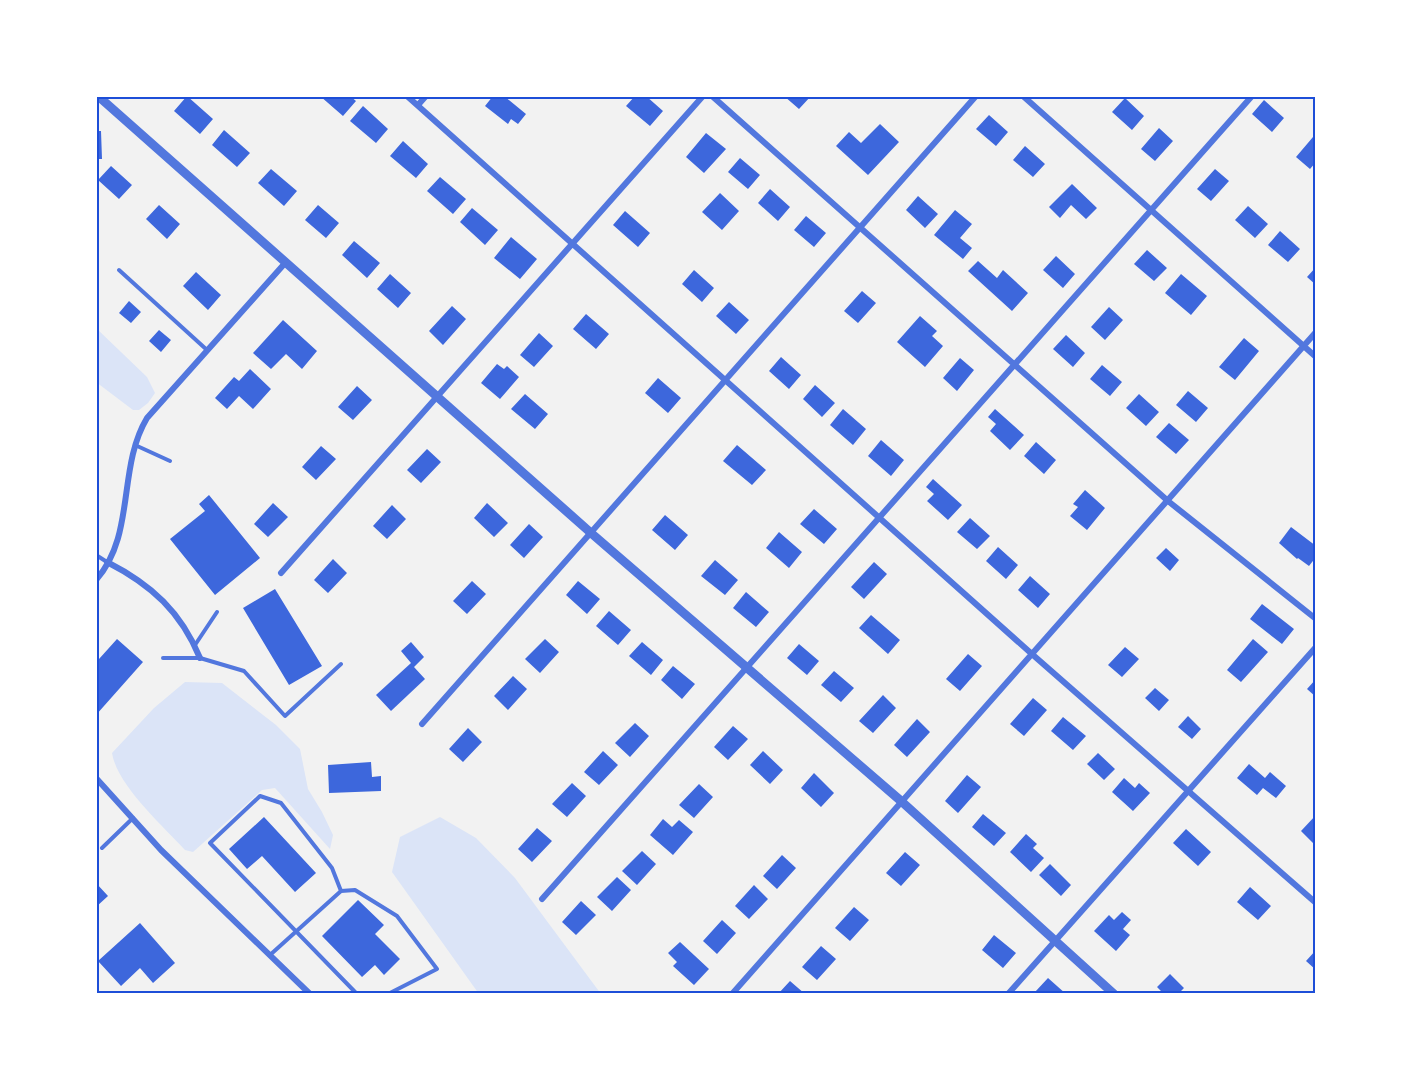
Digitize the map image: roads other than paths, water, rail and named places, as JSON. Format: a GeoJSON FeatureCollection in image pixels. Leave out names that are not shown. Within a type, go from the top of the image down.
{"type":"FeatureCollection","features":[{"type":"Feature","properties":{"kind":"street"},"geometry":{"type":"LineString","coordinates":[[98,96],[591,533],[901,801],[1114,994]]}},
{"type":"Feature","properties":{"kind":"street"},"geometry":{"type":"LineString","coordinates":[[407,96],[1033,655],[1316,903]]}},
{"type":"Feature","properties":{"kind":"street"},"geometry":{"type":"LineString","coordinates":[[418,105],[426,96]]}},
{"type":"Feature","properties":{"kind":"street"},"geometry":{"type":"LineString","coordinates":[[281,573],[703,96]]}},
{"type":"Feature","properties":{"kind":"street"},"geometry":{"type":"LineString","coordinates":[[712,96],[1168,501],[1316,619]]}},
{"type":"Feature","properties":{"kind":"street"},"geometry":{"type":"LineString","coordinates":[[422,724],[976,96]]}},
{"type":"Feature","properties":{"kind":"street"},"geometry":{"type":"LineString","coordinates":[[1023,96],[1316,357]]}},
{"type":"Feature","properties":{"kind":"street"},"geometry":{"type":"LineString","coordinates":[[542,899],[1252,96]]}},
{"type":"Feature","properties":{"kind":"street"},"geometry":{"type":"LineString","coordinates":[[96,580],[107,562],[121,529],[134,445],[147,418],[286,262]]}},
{"type":"Feature","properties":{"kind":"street"},"geometry":{"type":"LineString","coordinates":[[732,994],[1316,332]]}},
{"type":"Feature","properties":{"kind":"street"},"geometry":{"type":"LineString","coordinates":[[107,562],[131,574],[167,602],[180,618],[200,658]]}},
{"type":"Feature","properties":{"kind":"street"},"geometry":{"type":"LineString","coordinates":[[1008,994],[1316,647]]}},
{"type":"Feature","properties":{"kind":"street"},"geometry":{"type":"LineString","coordinates":[[96,778],[192,881],[310,994]]}},
{"type":"Feature","properties":{"kind":"lane"},"geometry":{"type":"LineString","coordinates":[[119,270],[208,350]]}},
{"type":"Feature","properties":{"kind":"lane"},"geometry":{"type":"LineString","coordinates":[[134,445],[170,461]]}},
{"type":"Feature","properties":{"kind":"lane"},"geometry":{"type":"LineString","coordinates":[[96,555],[107,562]]}},
{"type":"Feature","properties":{"kind":"lane"},"geometry":{"type":"LineString","coordinates":[[195,645],[217,612]]}},
{"type":"Feature","properties":{"kind":"lane"},"geometry":{"type":"LineString","coordinates":[[163,658],[200,658],[244,671],[285,716],[341,664]]}},
{"type":"Feature","properties":{"kind":"lane"},"geometry":{"type":"LineString","coordinates":[[341,891],[332,868],[281,803],[260,796],[210,843],[357,994]]}},
{"type":"Feature","properties":{"kind":"lane"},"geometry":{"type":"LineString","coordinates":[[102,848],[133,818]]}},
{"type":"Feature","properties":{"kind":"lane"},"geometry":{"type":"LineString","coordinates":[[270,955],[295,930],[341,891],[350,888],[397,916],[437,969],[388,994]]}}]}
